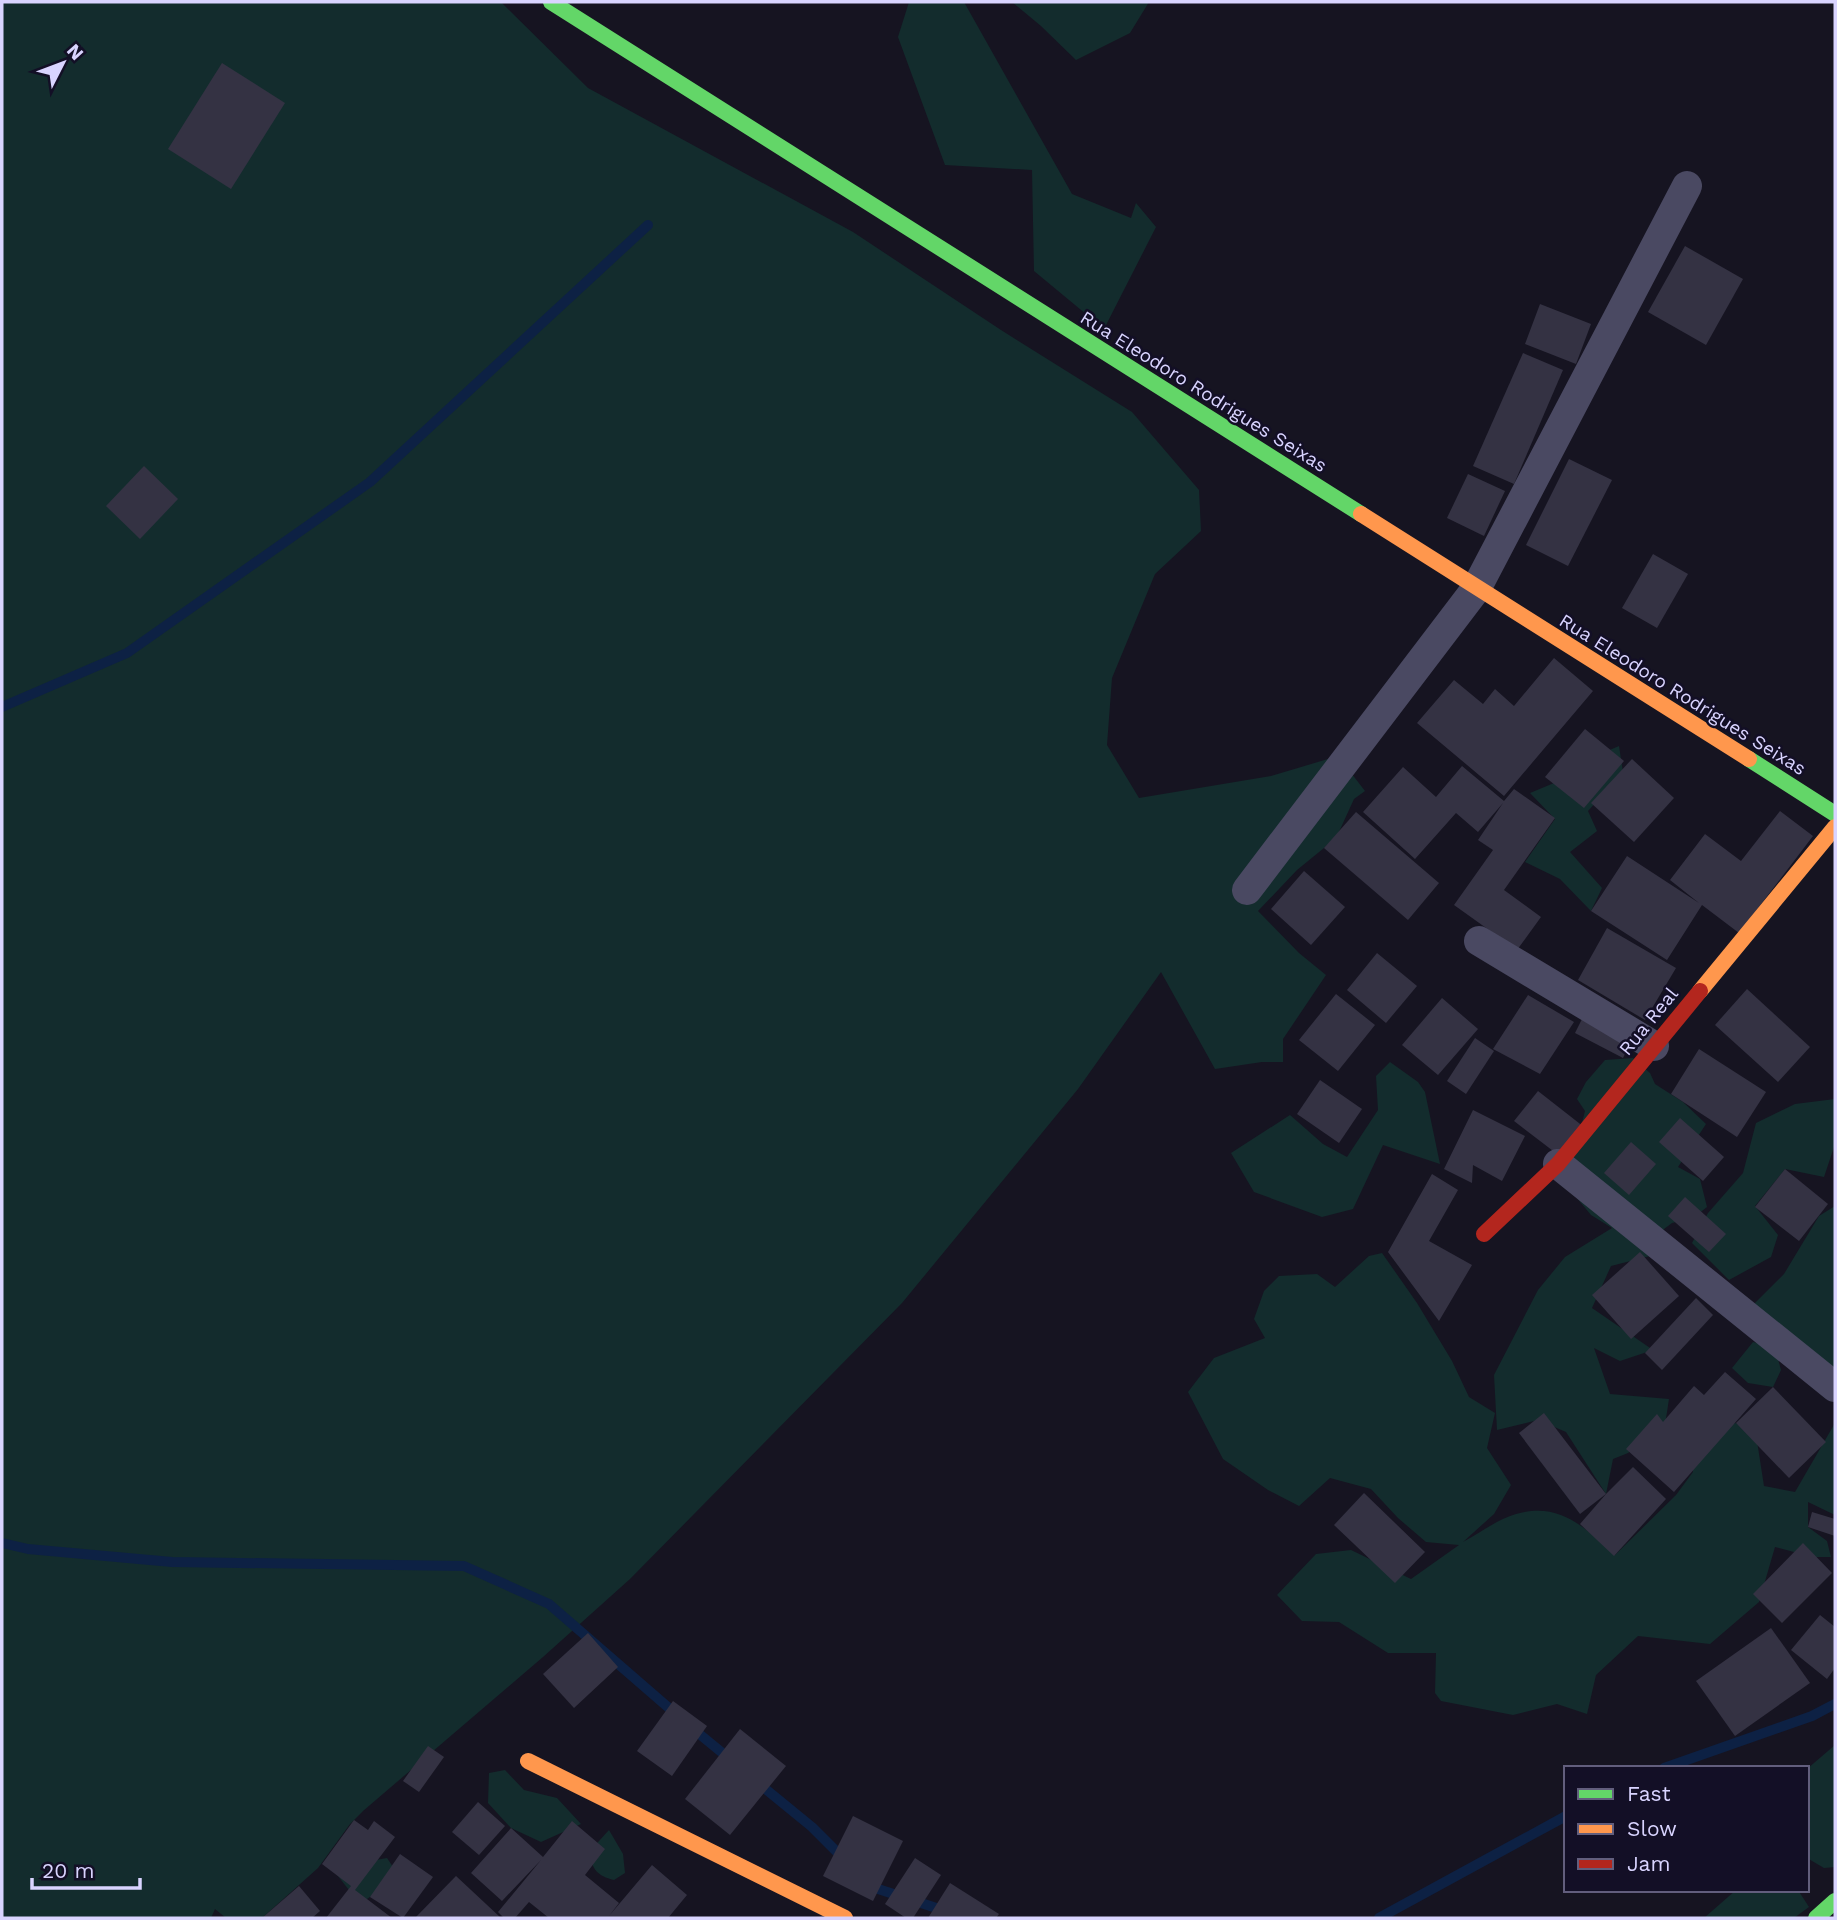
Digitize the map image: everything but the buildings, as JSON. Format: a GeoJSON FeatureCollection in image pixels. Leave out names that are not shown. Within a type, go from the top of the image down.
{"type":"FeatureCollection","features":[{"type":"Feature","properties":{"kind":"street","name":"Rua Eleodoro Rodrigues Seixas"},"geometry":{"type":"LineString","coordinates":[[551,2],[1835,814]]}},
{"type":"Feature","properties":{"kind":"street"},"geometry":{"type":"LineString","coordinates":[[1247,890],[1476,589],[1687,186]]}},
{"type":"Feature","properties":{"kind":"street","name":"Rua Real"},"geometry":{"type":"LineString","coordinates":[[1484,1234],[1558,1164],[1835,827]]}},
{"type":"Feature","properties":{"kind":"street"},"geometry":{"type":"LineString","coordinates":[[1479,941],[1654,1046]]}},
{"type":"Feature","properties":{"kind":"street"},"geometry":{"type":"LineString","coordinates":[[1558,1164],[1835,1387]]}},
{"type":"Feature","properties":{"kind":"street"},"geometry":{"type":"LineString","coordinates":[[528,1761],[845,1918]]}},
{"type":"Feature","properties":{"kind":"street"},"geometry":{"type":"LineString","coordinates":[[1816,1918],[1835,1901]]}},
{"type":"Feature","properties":{"kind":"green space"},"geometry":{"type":"Polygon","coordinates":[[[2,2],[501,2],[588,88],[853,232],[1001,330],[1132,412],[1199,490],[1201,531],[1155,574],[1112,678],[1107,745],[1139,798],[1271,776],[1338,756],[1365,791],[1354,799],[1338,834],[1297,870],[1258,911],[1299,953],[1326,975],[1283,1039],[1283,1062],[1262,1062],[1215,1069],[1161,972],[1078,1089],[902,1303],[630,1579],[363,1811],[350,1824],[318,1868],[262,1918],[226,1918],[215,1909],[211,1918],[2,1918],[2,2]]]}},
{"type":"Feature","properties":{"kind":"green space"},"geometry":{"type":"Polygon","coordinates":[[[909,2],[964,2],[1072,194],[1131,218],[1136,203],[1156,227],[1104,329],[1034,271],[1032,170],[945,165],[898,37],[909,2]]]}},
{"type":"Feature","properties":{"kind":"green space"},"geometry":{"type":"Polygon","coordinates":[[[1012,2],[1149,2],[1130,33],[1076,60],[1012,2]]]}},
{"type":"Feature","properties":{"kind":"green space"},"geometry":{"type":"Polygon","coordinates":[[[1619,746],[1623,772],[1588,811],[1597,831],[1570,852],[1602,888],[1591,911],[1560,879],[1525,862],[1555,819],[1530,793],[1554,783],[1584,761],[1619,746]]]}},
{"type":"Feature","properties":{"kind":"green space"},"geometry":{"type":"Polygon","coordinates":[[[1633,1058],[1650,1073],[1655,1084],[1683,1102],[1706,1124],[1678,1167],[1700,1179],[1707,1207],[1693,1218],[1672,1223],[1648,1241],[1614,1228],[1650,1256],[1611,1266],[1592,1308],[1653,1350],[1620,1361],[1594,1348],[1610,1394],[1669,1399],[1665,1425],[1628,1453],[1613,1459],[1606,1494],[1566,1432],[1538,1420],[1497,1430],[1494,1375],[1538,1290],[1565,1257],[1612,1228],[1591,1215],[1566,1185],[1585,1111],[1577,1099],[1586,1082],[1605,1060],[1633,1058]]]}},
{"type":"Feature","properties":{"kind":"green space"},"geometry":{"type":"Polygon","coordinates":[[[1390,1062],[1418,1082],[1425,1092],[1440,1164],[1383,1145],[1353,1209],[1322,1217],[1254,1192],[1231,1153],[1290,1115],[1323,1144],[1347,1157],[1378,1110],[1376,1076],[1390,1062]]]}},
{"type":"Feature","properties":{"kind":"green space"},"geometry":{"type":"Polygon","coordinates":[[[1835,1099],[1835,1144],[1824,1177],[1785,1169],[1755,1206],[1778,1235],[1771,1257],[1729,1280],[1692,1243],[1708,1213],[1743,1173],[1756,1123],[1795,1104],[1835,1099]]]}},
{"type":"Feature","properties":{"kind":"green space"},"geometry":{"type":"Polygon","coordinates":[[[1835,1206],[1835,1370],[1753,1305],[1784,1274],[1819,1216],[1835,1206]]]}},
{"type":"Feature","properties":{"kind":"green space"},"geometry":{"type":"Polygon","coordinates":[[[1382,1253],[1417,1303],[1452,1361],[1469,1397],[1495,1413],[1487,1448],[1511,1485],[1494,1514],[1463,1542],[1509,1516],[1546,1511],[1559,1514],[1582,1527],[1615,1555],[1676,1495],[1693,1472],[1691,1452],[1713,1429],[1736,1423],[1757,1441],[1764,1486],[1795,1492],[1835,1423],[1835,1515],[1808,1502],[1808,1527],[1827,1541],[1831,1557],[1813,1557],[1775,1547],[1759,1602],[1710,1644],[1638,1636],[1596,1675],[1587,1714],[1557,1704],[1513,1715],[1441,1701],[1435,1693],[1436,1653],[1388,1653],[1339,1622],[1302,1621],[1277,1595],[1316,1554],[1351,1550],[1411,1579],[1459,1545],[1426,1542],[1398,1518],[1371,1489],[1330,1478],[1299,1506],[1268,1490],[1223,1459],[1188,1392],[1214,1358],[1265,1338],[1254,1319],[1264,1291],[1279,1276],[1317,1274],[1335,1287],[1369,1256],[1382,1253]]]}},
{"type":"Feature","properties":{"kind":"green space"},"geometry":{"type":"Polygon","coordinates":[[[1753,1342],[1775,1348],[1781,1370],[1773,1387],[1748,1383],[1732,1368],[1753,1342]]]}},
{"type":"Feature","properties":{"kind":"green space"},"geometry":{"type":"Polygon","coordinates":[[[1835,1745],[1835,1867],[1824,1868],[1809,1859],[1809,1767],[1835,1745]]]}},
{"type":"Feature","properties":{"kind":"green space"},"geometry":{"type":"Polygon","coordinates":[[[505,1770],[524,1790],[557,1798],[581,1824],[541,1842],[511,1828],[488,1803],[489,1773],[505,1770]]]}},
{"type":"Feature","properties":{"kind":"green space"},"geometry":{"type":"Polygon","coordinates":[[[609,1830],[623,1854],[625,1873],[614,1880],[596,1871],[589,1852],[609,1830]]]}},
{"type":"Feature","properties":{"kind":"green space"},"geometry":{"type":"Polygon","coordinates":[[[387,1858],[399,1876],[360,1904],[334,1871],[347,1865],[387,1858]]]}},
{"type":"Feature","properties":{"kind":"green space"},"geometry":{"type":"Polygon","coordinates":[[[1734,1892],[1799,1892],[1809,1907],[1794,1918],[1704,1918],[1734,1892]]]}},
{"type":"Feature","properties":{"kind":"waterway"},"geometry":{"type":"LineString","coordinates":[[2,707],[127,653],[370,482],[648,225]]}},
{"type":"Feature","properties":{"kind":"waterway"},"geometry":{"type":"LineString","coordinates":[[2,1543],[28,1549],[172,1562],[464,1566],[549,1604],[677,1715]]}},
{"type":"Feature","properties":{"kind":"waterway"},"geometry":{"type":"LineString","coordinates":[[1670,1766],[1812,1716],[1835,1704]]}},
{"type":"Feature","properties":{"kind":"waterway"},"geometry":{"type":"LineString","coordinates":[[692,1728],[731,1760]]}},
{"type":"Feature","properties":{"kind":"waterway"},"geometry":{"type":"LineString","coordinates":[[757,1782],[812,1827],[844,1859]]}},
{"type":"Feature","properties":{"kind":"waterway"},"geometry":{"type":"LineString","coordinates":[[1379,1918],[1564,1817]]}},
{"type":"Feature","properties":{"kind":"waterway"},"geometry":{"type":"LineString","coordinates":[[868,1883],[872,1887],[967,1918]]}},
{"type":"Feature","properties":{"kind":"traffic: fast"},"geometry":{"type":"LineString","coordinates":[[551,2],[1361,514]]}},
{"type":"Feature","properties":{"kind":"traffic: fast"},"geometry":{"type":"LineString","coordinates":[[1749,759],[1835,814]]}},
{"type":"Feature","properties":{"kind":"traffic: fast"},"geometry":{"type":"LineString","coordinates":[[1816,1918],[1835,1901]]}},
{"type":"Feature","properties":{"kind":"traffic: slow"},"geometry":{"type":"LineString","coordinates":[[1361,514],[1749,759]]}},
{"type":"Feature","properties":{"kind":"traffic: slow"},"geometry":{"type":"LineString","coordinates":[[1700,991],[1835,827]]}},
{"type":"Feature","properties":{"kind":"traffic: slow"},"geometry":{"type":"LineString","coordinates":[[528,1761],[845,1918]]}},
{"type":"Feature","properties":{"kind":"traffic: jam"},"geometry":{"type":"LineString","coordinates":[[1484,1234],[1558,1164],[1700,991]]}}]}
